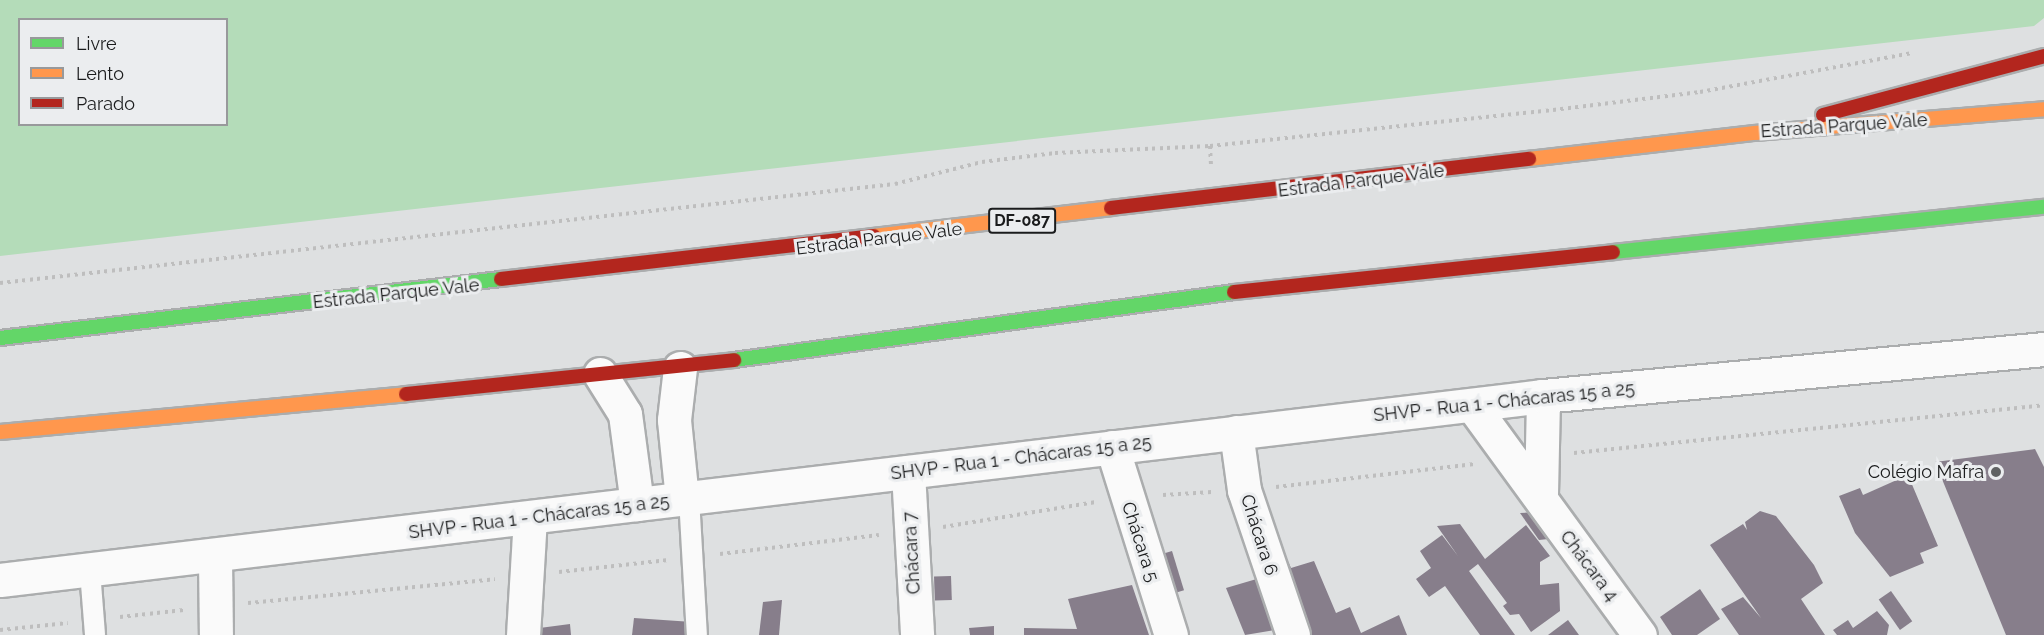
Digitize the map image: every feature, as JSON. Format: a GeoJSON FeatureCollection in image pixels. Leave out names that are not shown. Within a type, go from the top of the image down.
{"type":"FeatureCollection","features":[{"type":"Feature","properties":{"kind":"main road"},"geometry":{"type":"LineString","coordinates":[[1755,133],[2044,56]]}},
{"type":"Feature","properties":{"kind":"main road","name":"Estrada Parque Vale"},"geometry":{"type":"LineString","coordinates":[[0,338],[1755,133],[2044,109]]}},
{"type":"Feature","properties":{"kind":"main road"},"geometry":{"type":"LineString","coordinates":[[0,432],[680,368],[1133,303],[2044,207]]}},
{"type":"Feature","properties":{"kind":"street","name":"SHVP - Rua 1 - Chácaras 15 a 25"},"geometry":{"type":"LineString","coordinates":[[0,580],[215,558],[686,498],[1543,396],[2044,349]]}},
{"type":"Feature","properties":{"kind":"street"},"geometry":{"type":"LineString","coordinates":[[680,368],[674,420],[686,498]]}},
{"type":"Feature","properties":{"kind":"street"},"geometry":{"type":"LineString","coordinates":[[600,374],[625,414],[637,504]]}},
{"type":"Feature","properties":{"kind":"street","name":"Chácara 4"},"geometry":{"type":"LineString","coordinates":[[1543,396],[1526,459],[1541,494],[1640,635]]}},
{"type":"Feature","properties":{"kind":"street"},"geometry":{"type":"LineString","coordinates":[[1472,405],[1526,459]]}},
{"type":"Feature","properties":{"kind":"street","name":"Chácara 6"},"geometry":{"type":"LineString","coordinates":[[1236,432],[1244,490],[1293,635]]}},
{"type":"Feature","properties":{"kind":"street","name":"Chácara 5"},"geometry":{"type":"LineString","coordinates":[[1112,447],[1125,497],[1171,635]]}},
{"type":"Feature","properties":{"kind":"street","name":"Chácara 7"},"geometry":{"type":"LineString","coordinates":[[908,472],[917,635]]}},
{"type":"Feature","properties":{"kind":"street"},"geometry":{"type":"LineString","coordinates":[[523,635],[530,518]]}},
{"type":"Feature","properties":{"kind":"street"},"geometry":{"type":"LineString","coordinates":[[215,558],[216,621]]}},
{"type":"Feature","properties":{"kind":"lane"},"geometry":{"type":"LineString","coordinates":[[686,498],[693,557],[697,635]]}},
{"type":"Feature","properties":{"kind":"lane"},"geometry":{"type":"LineString","coordinates":[[90,571],[94,627]]}},
{"type":"Feature","properties":{"kind":"path"},"geometry":{"type":"LineString","coordinates":[[0,282],[895,184],[982,162],[1056,153],[1210,146],[1553,110],[1722,88],[1916,53]]}},
{"type":"Feature","properties":{"kind":"path"},"geometry":{"type":"LineString","coordinates":[[0,630],[216,621],[526,576],[911,532],[1125,497],[1244,490],[2044,405]]}},
{"type":"Feature","properties":{"kind":"green space"},"geometry":{"type":"Polygon","coordinates":[[[0,0],[2044,0],[2044,18],[2034,26],[0,256],[0,0]]]}},
{"type":"Feature","properties":{"kind":"building","name":"Colégio Mafra"},"geometry":{"type":"Polygon","coordinates":[[[2035,449],[2044,467],[2044,635],[2006,635],[1935,462],[2035,449]]]}},
{"type":"Feature","properties":{"kind":"building"},"geometry":{"type":"Polygon","coordinates":[[[1908,475],[1938,546],[1920,553],[1924,563],[1890,577],[1855,533],[1839,496],[1860,488],[1863,495],[1908,475]]]}},
{"type":"Feature","properties":{"kind":"building"},"geometry":{"type":"Polygon","coordinates":[[[1560,511],[1557,538],[1539,540],[1520,513],[1560,511]]]}},
{"type":"Feature","properties":{"kind":"building"},"geometry":{"type":"Polygon","coordinates":[[[1760,511],[1776,516],[1814,565],[1823,583],[1801,599],[1825,635],[1739,635],[1721,609],[1743,597],[1761,618],[1710,545],[1743,524],[1747,530],[1745,522],[1760,511]]]}},
{"type":"Feature","properties":{"kind":"building"},"geometry":{"type":"Polygon","coordinates":[[[1460,524],[1485,559],[1526,525],[1550,556],[1540,562],[1540,585],[1559,583],[1560,611],[1531,632],[1519,614],[1510,615],[1503,606],[1507,603],[1478,564],[1469,571],[1515,635],[1480,635],[1445,586],[1429,597],[1416,579],[1431,568],[1420,551],[1442,535],[1458,556],[1437,526],[1460,524]]]}},
{"type":"Feature","properties":{"kind":"building"},"geometry":{"type":"Polygon","coordinates":[[[1172,551],[1184,590],[1171,594],[1159,555],[1172,551]]]}},
{"type":"Feature","properties":{"kind":"building"},"geometry":{"type":"Polygon","coordinates":[[[1287,559],[1291,568],[1314,561],[1336,613],[1350,607],[1361,633],[1399,615],[1407,635],[1308,635],[1278,563],[1287,559]]]}},
{"type":"Feature","properties":{"kind":"building"},"geometry":{"type":"Polygon","coordinates":[[[951,576],[952,600],[935,601],[934,577],[951,576]]]}},
{"type":"Feature","properties":{"kind":"building"},"geometry":{"type":"Polygon","coordinates":[[[1260,578],[1281,629],[1245,635],[1226,588],[1260,578]]]}},
{"type":"Feature","properties":{"kind":"building"},"geometry":{"type":"Polygon","coordinates":[[[1132,585],[1149,635],[1024,635],[1024,628],[1077,629],[1068,599],[1132,585]]]}},
{"type":"Feature","properties":{"kind":"building"},"geometry":{"type":"Polygon","coordinates":[[[1700,589],[1720,619],[1697,635],[1672,635],[1660,617],[1700,589]]]}},
{"type":"Feature","properties":{"kind":"building"},"geometry":{"type":"Polygon","coordinates":[[[1891,591],[1912,621],[1900,630],[1879,600],[1891,591]]]}},
{"type":"Feature","properties":{"kind":"building"},"geometry":{"type":"Polygon","coordinates":[[[782,600],[779,635],[759,635],[763,602],[782,600]]]}},
{"type":"Feature","properties":{"kind":"building"},"geometry":{"type":"Polygon","coordinates":[[[1877,611],[1889,625],[1887,635],[1837,635],[1833,630],[1848,620],[1853,628],[1877,611]]]}},
{"type":"Feature","properties":{"kind":"building"},"geometry":{"type":"Polygon","coordinates":[[[634,618],[707,623],[706,635],[632,635],[634,618]]]}},
{"type":"Feature","properties":{"kind":"building"},"geometry":{"type":"Polygon","coordinates":[[[1568,620],[1579,635],[1548,635],[1568,620]]]}},
{"type":"Feature","properties":{"kind":"building"},"geometry":{"type":"Polygon","coordinates":[[[570,624],[571,635],[509,635],[532,629],[570,624]]]}},
{"type":"Feature","properties":{"kind":"building"},"geometry":{"type":"Polygon","coordinates":[[[994,626],[994,635],[970,635],[969,628],[994,626]]]}},
{"type":"Feature","properties":{"kind":"traffic: fast"},"geometry":{"type":"LineString","coordinates":[[1613,252],[2044,207]]}},
{"type":"Feature","properties":{"kind":"traffic: fast"},"geometry":{"type":"LineString","coordinates":[[0,338],[501,279]]}},
{"type":"Feature","properties":{"kind":"traffic: fast"},"geometry":{"type":"LineString","coordinates":[[734,360],[1234,292]]}},
{"type":"Feature","properties":{"kind":"traffic: slow"},"geometry":{"type":"LineString","coordinates":[[1529,159],[1755,133],[2044,109]]}},
{"type":"Feature","properties":{"kind":"traffic: slow"},"geometry":{"type":"LineString","coordinates":[[874,236],[1111,208]]}},
{"type":"Feature","properties":{"kind":"traffic: slow"},"geometry":{"type":"LineString","coordinates":[[0,432],[406,394]]}},
{"type":"Feature","properties":{"kind":"traffic: jam"},"geometry":{"type":"LineString","coordinates":[[1823,115],[2044,56]]}},
{"type":"Feature","properties":{"kind":"traffic: jam"},"geometry":{"type":"LineString","coordinates":[[1111,208],[1529,159]]}},
{"type":"Feature","properties":{"kind":"traffic: jam"},"geometry":{"type":"LineString","coordinates":[[501,279],[874,236]]}},
{"type":"Feature","properties":{"kind":"traffic: jam"},"geometry":{"type":"LineString","coordinates":[[1234,292],[1613,252]]}},
{"type":"Feature","properties":{"kind":"traffic: jam"},"geometry":{"type":"LineString","coordinates":[[406,394],[734,360]]}},
{"type":"Feature","properties":{"kind":"place","name":"Colégio Mafra"},"geometry":{"type":"Point","coordinates":[1996,472]}}]}
